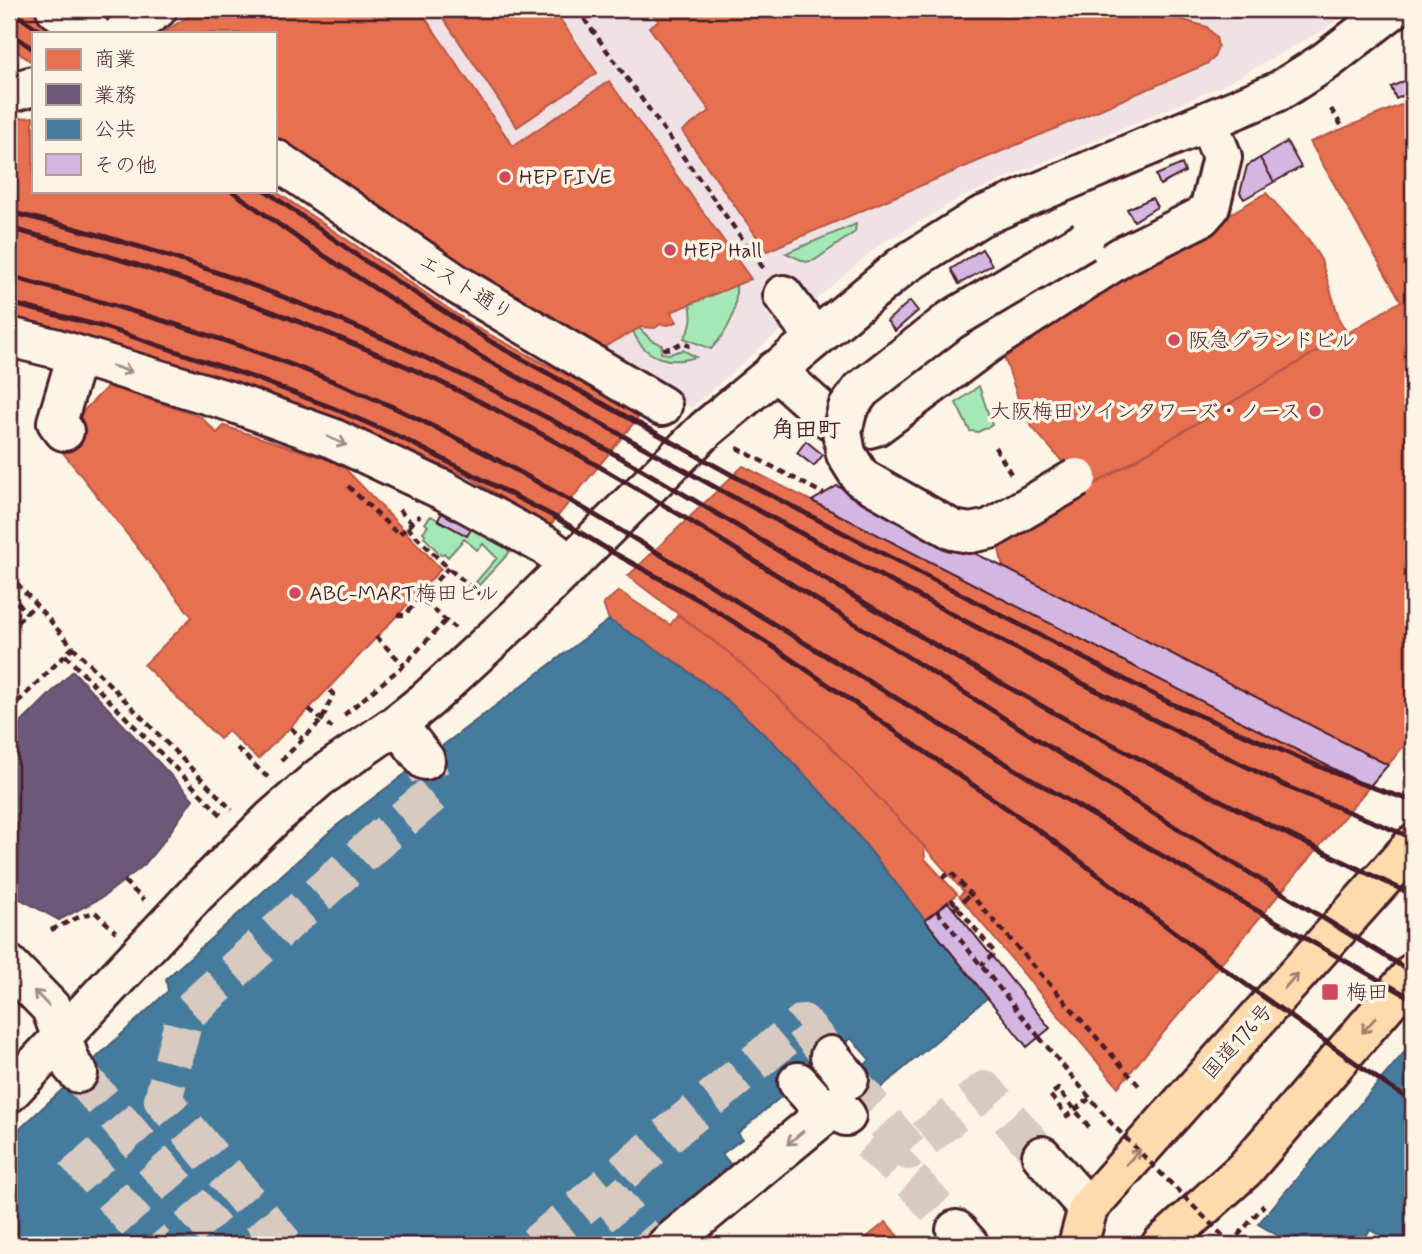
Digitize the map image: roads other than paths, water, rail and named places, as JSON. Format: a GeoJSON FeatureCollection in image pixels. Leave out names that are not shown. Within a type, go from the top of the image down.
{"type":"FeatureCollection","features":[{"type":"Feature","properties":{"kind":"highway","name":"国道176号"},"geometry":{"type":"LineString","coordinates":[[1077,1245],[1088,1208],[1413,845]]}},
{"type":"Feature","properties":{"kind":"highway"},"geometry":{"type":"LineString","coordinates":[[1192,1245],[1245,1169],[1413,973]]}},
{"type":"Feature","properties":{"kind":"highway"},"geometry":{"type":"LineString","coordinates":[[1161,1245],[1245,1169]]}},
{"type":"Feature","properties":{"kind":"street"},"geometry":{"type":"LineString","coordinates":[[56,9],[90,32]]}},
{"type":"Feature","properties":{"kind":"street"},"geometry":{"type":"LineString","coordinates":[[124,32],[157,9]]}},
{"type":"Feature","properties":{"kind":"street"},"geometry":{"type":"LineString","coordinates":[[9,1093],[197,893],[273,818],[320,777],[397,724],[437,691],[570,565],[705,430],[901,267],[980,217],[1279,91],[1326,61],[1392,9]]}},
{"type":"Feature","properties":{"kind":"street"},"geometry":{"type":"LineString","coordinates":[[9,93],[32,86]]}},
{"type":"Feature","properties":{"kind":"street"},"geometry":{"type":"LineString","coordinates":[[775,370],[831,420],[853,432],[876,426],[988,343],[1121,257],[1201,217],[1210,207],[1222,157],[1208,122]]}},
{"type":"Feature","properties":{"kind":"street","name":"エスト通り"},"geometry":{"type":"LineString","coordinates":[[276,160],[458,285],[662,406]]}},
{"type":"Feature","properties":{"kind":"street"},"geometry":{"type":"LineString","coordinates":[[1077,478],[990,528],[970,533],[953,530],[861,478],[846,454],[842,431],[848,408],[861,390],[951,320],[1084,241],[1101,237],[1121,257]]}},
{"type":"Feature","properties":{"kind":"street"},"geometry":{"type":"LineString","coordinates":[[783,296],[815,338]]}},
{"type":"Feature","properties":{"kind":"street"},"geometry":{"type":"LineString","coordinates":[[9,337],[229,401],[332,439],[443,490],[546,546],[570,565]]}},
{"type":"Feature","properties":{"kind":"street"},"geometry":{"type":"LineString","coordinates":[[64,431],[57,422],[77,355]]}},
{"type":"Feature","properties":{"kind":"street"},"geometry":{"type":"LineString","coordinates":[[397,724],[425,760]]}},
{"type":"Feature","properties":{"kind":"street"},"geometry":{"type":"LineString","coordinates":[[9,965],[51,1008],[72,1066],[78,1073]]}},
{"type":"Feature","properties":{"kind":"street"},"geometry":{"type":"LineString","coordinates":[[654,1243],[836,1115],[798,1082]]}},
{"type":"Feature","properties":{"kind":"street"},"geometry":{"type":"LineString","coordinates":[[1042,1156],[1088,1208]]}},
{"type":"Feature","properties":{"kind":"tunnel"},"geometry":{"type":"LineString","coordinates":[[285,1245],[163,1100],[185,1015],[434,793],[425,760]]}},
{"type":"Feature","properties":{"kind":"tunnel"},"geometry":{"type":"LineString","coordinates":[[535,1245],[803,1023],[830,1056]]}},
{"type":"Feature","properties":{"kind":"tunnel"},"geometry":{"type":"LineString","coordinates":[[78,1073],[227,1245]]}},
{"type":"Feature","properties":{"kind":"tunnel"},"geometry":{"type":"LineString","coordinates":[[849,1079],[909,1151],[985,1090],[1042,1156]]}},
{"type":"Feature","properties":{"kind":"tunnel"},"geometry":{"type":"LineString","coordinates":[[869,1142],[916,1185],[956,1230]]}},
{"type":"Feature","properties":{"kind":"tunnel"},"geometry":{"type":"LineString","coordinates":[[74,1152],[155,1245]]}},
{"type":"Feature","properties":{"kind":"tunnel"},"geometry":{"type":"LineString","coordinates":[[603,1189],[645,1239]]}},
{"type":"Feature","properties":{"kind":"railway"},"geometry":{"type":"LineString","coordinates":[[9,9],[42,32]]}},
{"type":"Feature","properties":{"kind":"railway"},"geometry":{"type":"LineString","coordinates":[[9,32],[32,48]]}},
{"type":"Feature","properties":{"kind":"railway"},"geometry":{"type":"LineString","coordinates":[[233,192],[309,246],[483,358],[722,491],[1066,675],[1227,757],[1290,788],[1413,838]]}},
{"type":"Feature","properties":{"kind":"railway"},"geometry":{"type":"LineString","coordinates":[[267,192],[362,259],[493,343],[732,475],[1170,703],[1356,782],[1413,801]]}},
{"type":"Feature","properties":{"kind":"railway"},"geometry":{"type":"LineString","coordinates":[[9,212],[86,231],[238,280],[312,308],[458,373],[600,446],[926,640],[1081,728],[1246,814],[1413,895]]}},
{"type":"Feature","properties":{"kind":"railway"},"geometry":{"type":"LineString","coordinates":[[9,228],[162,273],[262,308],[410,368],[518,421],[623,480],[726,543],[1194,839],[1413,973]]}},
{"type":"Feature","properties":{"kind":"railway"},"geometry":{"type":"LineString","coordinates":[[9,276],[155,318],[252,350],[346,386],[447,433],[604,520],[1034,780],[1413,999]]}},
{"type":"Feature","properties":{"kind":"railway"},"geometry":{"type":"LineString","coordinates":[[9,303],[104,327],[252,377],[333,408],[402,438],[555,517],[699,600],[775,648],[1048,837],[1202,953],[1413,1102]]}},
{"type":"Feature","properties":{"kind":"place","name":"HEP FIVE"},"geometry":{"type":"Point","coordinates":[505,177]}},
{"type":"Feature","properties":{"kind":"place","name":"HEP Hall"},"geometry":{"type":"Point","coordinates":[670,250]}},
{"type":"Feature","properties":{"kind":"place","name":"阪急グランドビル"},"geometry":{"type":"Point","coordinates":[1174,340]}},
{"type":"Feature","properties":{"kind":"place","name":"大阪梅田ツインタワーズ・ノース"},"geometry":{"type":"Point","coordinates":[1315,411]}},
{"type":"Feature","properties":{"kind":"place","name":"ABC-MART梅田ビル"},"geometry":{"type":"Point","coordinates":[295,593]}},
{"type":"Feature","properties":{"kind":"place","name":"梅田"},"geometry":{"type":"Point","coordinates":[1330,992]}},
{"type":"Feature","properties":{"kind":"district","name":"角田町"},"geometry":{"type":"Point","coordinates":[806,429]}}]}
